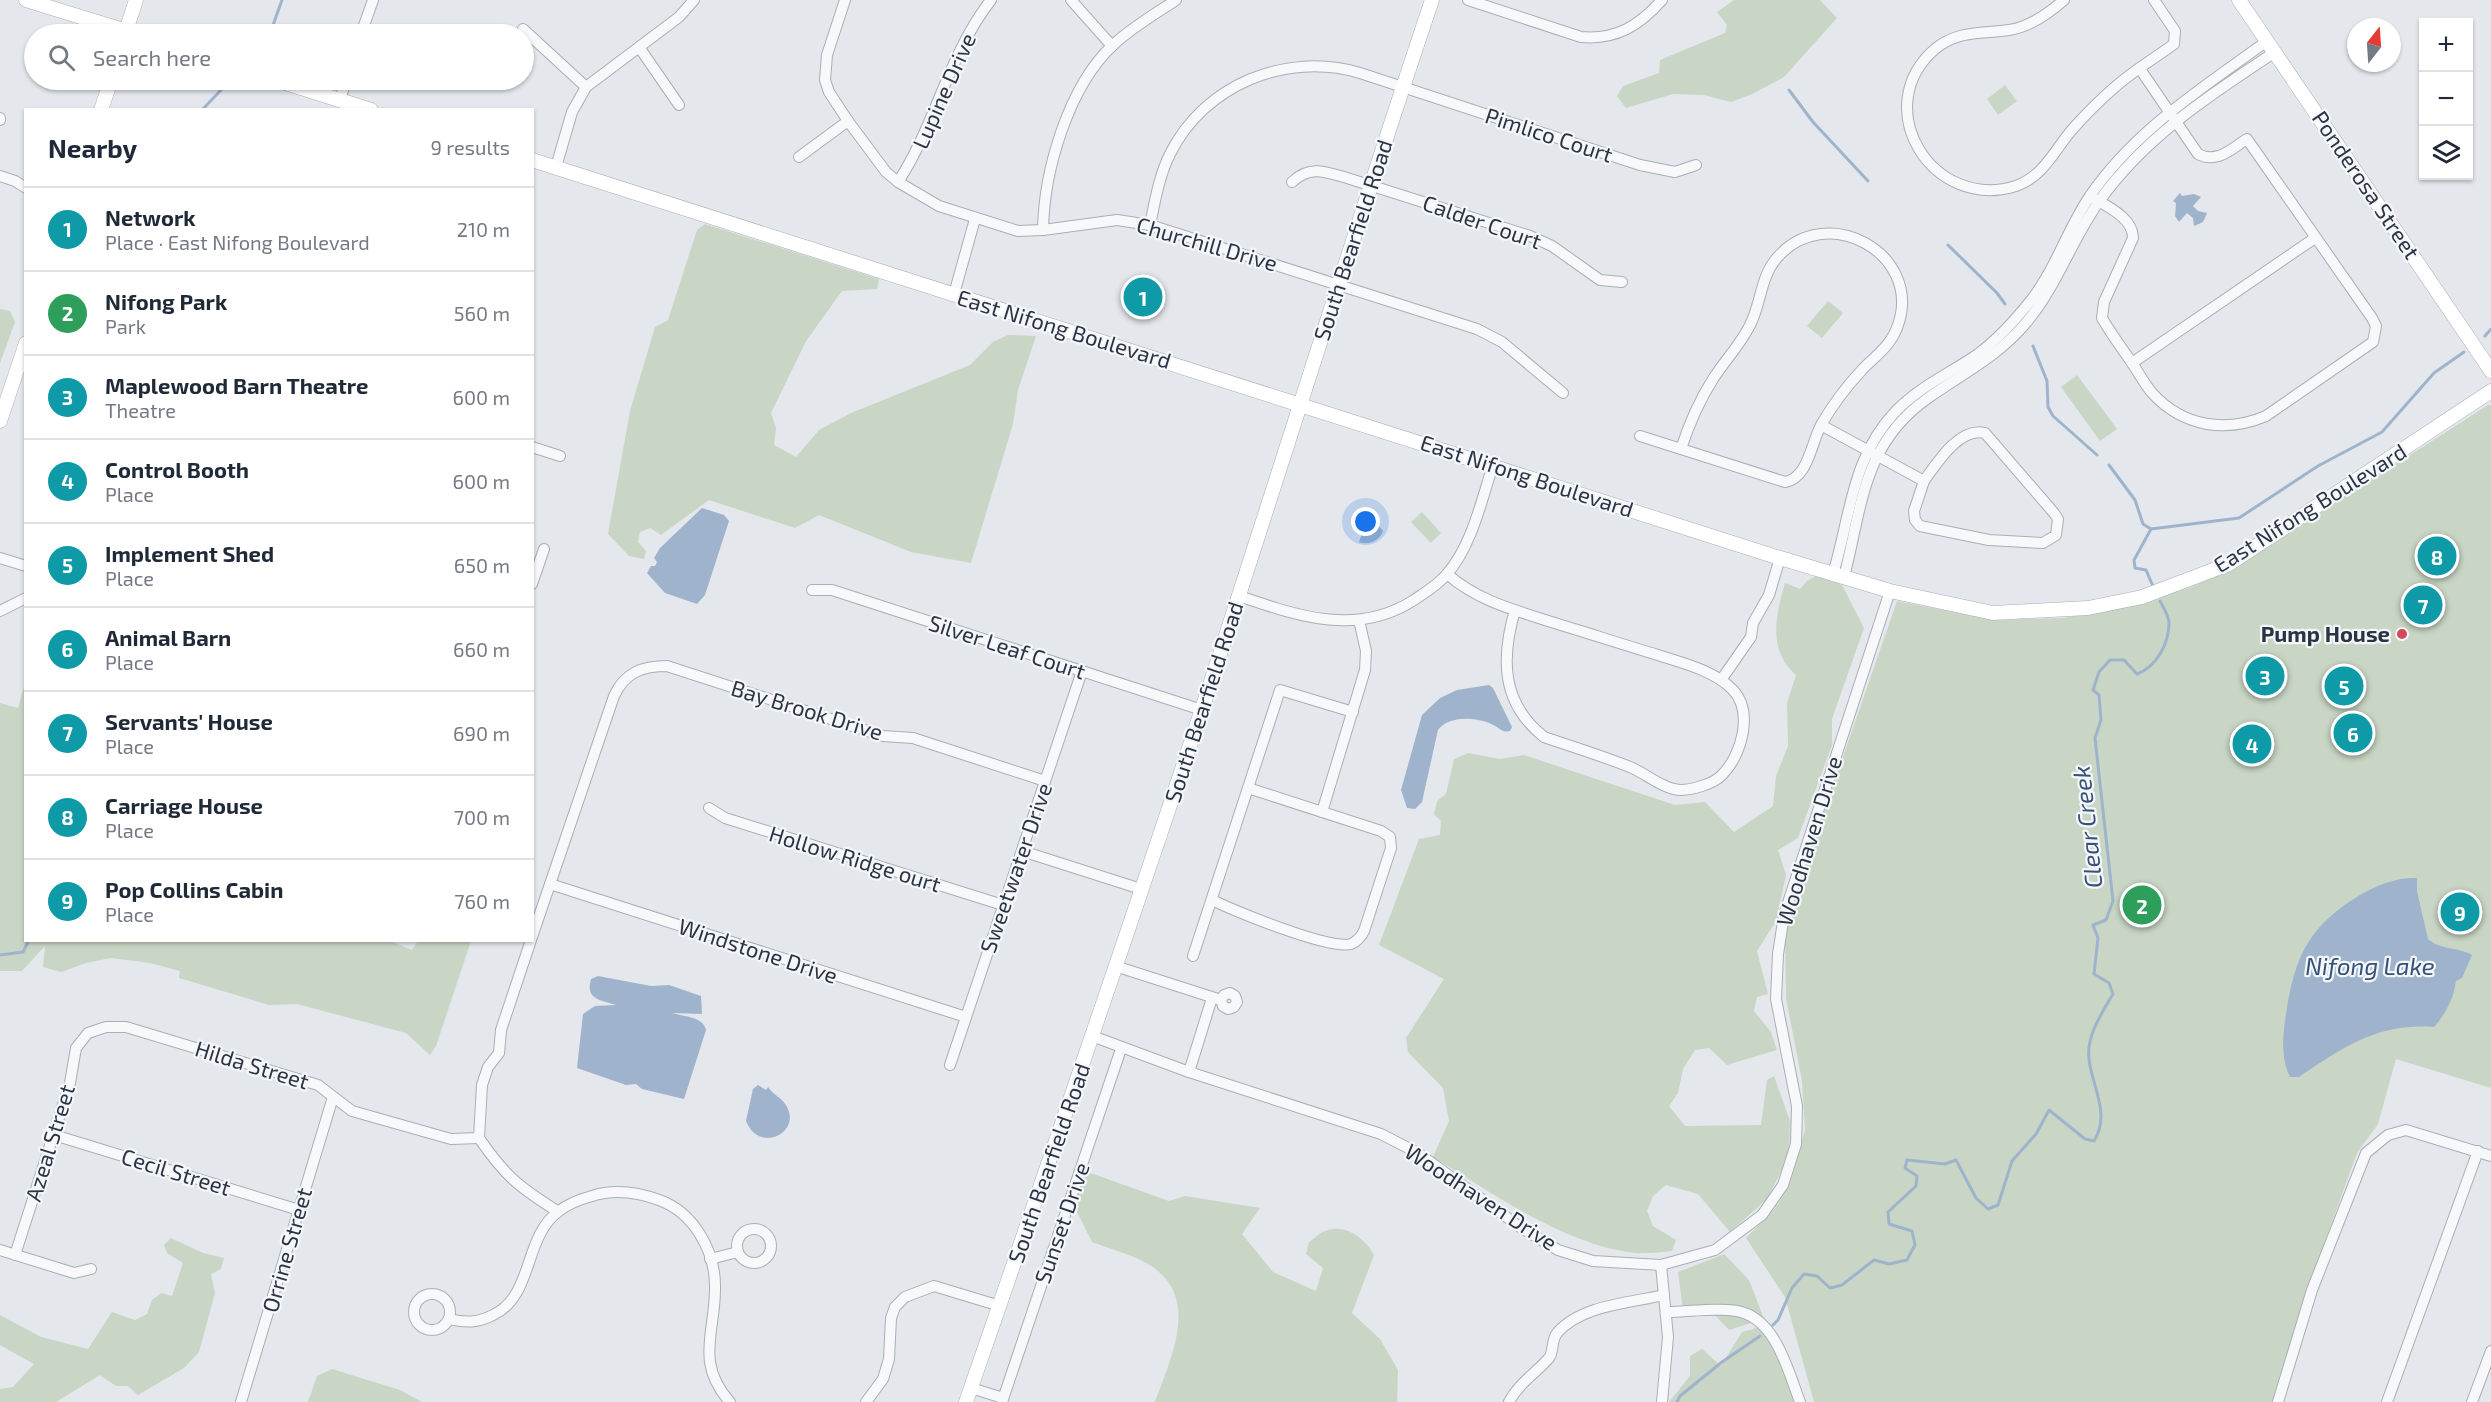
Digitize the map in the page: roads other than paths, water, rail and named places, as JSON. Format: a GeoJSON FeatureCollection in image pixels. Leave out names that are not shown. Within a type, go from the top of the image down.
{"type":"FeatureCollection","features":[{"type":"Feature","properties":{"kind":"street"},"geometry":{"type":"LineString","coordinates":[[26,0],[101,24]]}},
{"type":"Feature","properties":{"kind":"street"},"geometry":{"type":"LineString","coordinates":[[131,24],[136,0]]}},
{"type":"Feature","properties":{"kind":"street"},"geometry":{"type":"LineString","coordinates":[[365,24],[373,0]]}},
{"type":"Feature","properties":{"kind":"street"},"geometry":{"type":"LineString","coordinates":[[556,167],[572,112],[586,87],[679,17],[694,0]]}},
{"type":"Feature","properties":{"kind":"street","name":"Churchill Drive"},"geometry":{"type":"LineString","coordinates":[[845,0],[827,55],[825,80],[829,92],[886,172],[898,182],[939,206],[1018,231],[1117,220],[1150,225],[1338,283],[1492,335],[1563,393]]}},
{"type":"Feature","properties":{"kind":"street","name":"Lupine Drive"},"geometry":{"type":"LineString","coordinates":[[898,182],[930,125],[951,66],[965,39],[991,0]]}},
{"type":"Feature","properties":{"kind":"street"},"geometry":{"type":"LineString","coordinates":[[1071,0],[1112,46]]}},
{"type":"Feature","properties":{"kind":"street"},"geometry":{"type":"LineString","coordinates":[[1043,230],[1047,181],[1068,117],[1086,81],[1112,46],[1176,0]]}},
{"type":"Feature","properties":{"kind":"street","name":"South Bearfield Road"},"geometry":{"type":"LineString","coordinates":[[966,1402],[1202,710],[1302,404],[1338,283],[1432,0]]}},
{"type":"Feature","properties":{"kind":"street"},"geometry":{"type":"LineString","coordinates":[[1468,0],[1581,37],[1597,38],[1627,31],[1662,0]]}},
{"type":"Feature","properties":{"kind":"street"},"geometry":{"type":"LineString","coordinates":[[2064,0],[2046,15],[2025,26],[2008,30],[1968,33],[1950,40],[1925,60],[1910,90],[1907,113],[1912,137],[1932,167],[1949,180],[1969,188],[1994,190],[2016,186],[2033,177],[2115,87],[2174,44],[2175,31],[2154,0]]}},
{"type":"Feature","properties":{"kind":"street","name":"Ponderosa Street"},"geometry":{"type":"LineString","coordinates":[[2239,0],[2491,371]]}},
{"type":"Feature","properties":{"kind":"street"},"geometry":{"type":"LineString","coordinates":[[534,39],[586,87]]}},
{"type":"Feature","properties":{"kind":"street"},"geometry":{"type":"LineString","coordinates":[[1839,576],[1852,519],[1872,454],[1905,417],[1926,399],[2004,347],[2024,325],[2042,304],[2094,199],[2172,116],[2271,46]]}},
{"type":"Feature","properties":{"kind":"street"},"geometry":{"type":"LineString","coordinates":[[639,47],[679,105]]}},
{"type":"Feature","properties":{"kind":"street","name":"Pimlico Court"},"geometry":{"type":"LineString","coordinates":[[1150,225],[1161,177],[1170,155],[1184,132],[1220,95],[1249,79],[1279,70],[1320,65],[1339,66],[1403,86],[1640,165],[1675,172],[1696,165]]}},
{"type":"Feature","properties":{"kind":"street"},"geometry":{"type":"LineString","coordinates":[[2094,199],[2127,221],[2133,228],[2133,238],[2101,311],[2106,325],[2152,393],[2165,405],[2200,424],[2225,427],[2246,424],[2266,416],[2358,355],[2373,342],[2376,326],[2247,139],[2217,158],[2208,159],[2192,148],[2140,69]]}},
{"type":"Feature","properties":{"kind":"street"},"geometry":{"type":"LineString","coordinates":[[102,108],[108,90]]}},
{"type":"Feature","properties":{"kind":"street"},"geometry":{"type":"LineString","coordinates":[[308,90],[364,108]]}},
{"type":"Feature","properties":{"kind":"street"},"geometry":{"type":"LineString","coordinates":[[340,100],[343,90]]}},
{"type":"Feature","properties":{"kind":"street"},"geometry":{"type":"LineString","coordinates":[[799,157],[848,121]]}},
{"type":"Feature","properties":{"kind":"street","name":"East Nifong Boulevard"},"geometry":{"type":"LineString","coordinates":[[534,161],[1780,558],[1890,591],[1993,613],[2088,608],[2142,597],[2229,564],[2491,391]]}},
{"type":"Feature","properties":{"kind":"street","name":"Calder Court"},"geometry":{"type":"LineString","coordinates":[[1292,182],[1302,173],[1316,169],[1371,185],[1530,236],[1552,246],[1600,279],[1622,282]]}},
{"type":"Feature","properties":{"kind":"street"},"geometry":{"type":"LineString","coordinates":[[0,176],[15,180],[24,187]]}},
{"type":"Feature","properties":{"kind":"street"},"geometry":{"type":"LineString","coordinates":[[954,294],[975,219]]}},
{"type":"Feature","properties":{"kind":"street"},"geometry":{"type":"LineString","coordinates":[[1640,436],[1785,482],[1794,480],[1801,474],[1830,410],[1862,370],[1885,349],[1898,325],[1901,310],[1898,283],[1892,268],[1878,251],[1861,240],[1829,232],[1810,236],[1790,247],[1776,259],[1766,276],[1751,322],[1697,408],[1681,449]]}},
{"type":"Feature","properties":{"kind":"street"},"geometry":{"type":"LineString","coordinates":[[2132,363],[2315,238]]}},
{"type":"Feature","properties":{"kind":"street"},"geometry":{"type":"LineString","coordinates":[[0,421],[24,350]]}},
{"type":"Feature","properties":{"kind":"street"},"geometry":{"type":"LineString","coordinates":[[1821,426],[1924,481]]}},
{"type":"Feature","properties":{"kind":"street"},"geometry":{"type":"LineString","coordinates":[[1970,433],[1985,433],[2054,513],[2058,519],[2056,535],[2043,543],[2021,542],[1989,540],[1926,528],[1915,520],[1914,511],[1924,481],[1943,454],[1970,433]]}},
{"type":"Feature","properties":{"kind":"street"},"geometry":{"type":"LineString","coordinates":[[534,448],[560,456]]}},
{"type":"Feature","properties":{"kind":"street"},"geometry":{"type":"LineString","coordinates":[[1239,596],[1301,617],[1326,621],[1359,620],[1384,614],[1407,604],[1431,589],[1447,574],[1472,529],[1493,465]]}},
{"type":"Feature","properties":{"kind":"street"},"geometry":{"type":"LineString","coordinates":[[534,578],[544,549]]}},
{"type":"Feature","properties":{"kind":"street"},"geometry":{"type":"LineString","coordinates":[[0,558],[24,565]]}},
{"type":"Feature","properties":{"kind":"street"},"geometry":{"type":"LineString","coordinates":[[1721,680],[1751,637],[1753,623],[1769,595],[1780,558]]}},
{"type":"Feature","properties":{"kind":"street"},"geometry":{"type":"LineString","coordinates":[[1447,574],[1463,588],[1482,598],[1676,661],[1721,680],[1733,689],[1741,701],[1743,716],[1744,727],[1732,763],[1720,778],[1708,784],[1680,790],[1632,768],[1544,737],[1533,728],[1517,704],[1505,670],[1505,654],[1515,610]]}},
{"type":"Feature","properties":{"kind":"street","name":"Silver Leaf Court"},"geometry":{"type":"LineString","coordinates":[[812,590],[832,590],[1202,710]]}},
{"type":"Feature","properties":{"kind":"street","name":"Woodhaven Drive"},"geometry":{"type":"LineString","coordinates":[[1092,1036],[1121,1049],[1381,1134],[1418,1153],[1520,1227],[1558,1250],[1593,1261],[1661,1265],[1715,1250],[1762,1215],[1783,1185],[1796,1144],[1797,1106],[1776,999],[1778,954],[1784,915],[1890,591]]}},
{"type":"Feature","properties":{"kind":"street"},"geometry":{"type":"LineString","coordinates":[[0,611],[24,599]]}},
{"type":"Feature","properties":{"kind":"street"},"geometry":{"type":"LineString","coordinates":[[1322,812],[1365,670],[1366,651],[1359,620]]}},
{"type":"Feature","properties":{"kind":"street","name":"Bay Brook Drive"},"geometry":{"type":"LineString","coordinates":[[550,884],[614,696],[619,685],[637,670],[667,666],[883,736],[913,738],[1045,781]]}},
{"type":"Feature","properties":{"kind":"street","name":"Sweetwater Drive"},"geometry":{"type":"LineString","coordinates":[[950,1065],[1082,671]]}},
{"type":"Feature","properties":{"kind":"street"},"geometry":{"type":"LineString","coordinates":[[1193,956],[1280,690],[1353,712]]}},
{"type":"Feature","properties":{"kind":"street"},"geometry":{"type":"LineString","coordinates":[[1212,900],[1266,924],[1344,944],[1360,938],[1390,848],[1390,837],[1248,788]]}},
{"type":"Feature","properties":{"kind":"street","name":"Hollow Ridge ourt"},"geometry":{"type":"LineString","coordinates":[[709,808],[725,818],[1003,905]]}},
{"type":"Feature","properties":{"kind":"street"},"geometry":{"type":"LineString","coordinates":[[1022,851],[1141,889]]}},
{"type":"Feature","properties":{"kind":"street"},"geometry":{"type":"LineString","coordinates":[[534,933],[550,884]]}},
{"type":"Feature","properties":{"kind":"street","name":"Windstone Drive"},"geometry":{"type":"LineString","coordinates":[[550,884],[966,1017]]}},
{"type":"Feature","properties":{"kind":"street"},"geometry":{"type":"LineString","coordinates":[[531,942],[501,1030],[500,1053],[488,1067],[482,1085],[479,1138],[504,1173],[557,1211]]}},
{"type":"Feature","properties":{"kind":"street"},"geometry":{"type":"LineString","coordinates":[[1115,966],[1217,999],[1189,1072]]}},
{"type":"Feature","properties":{"kind":"street","name":"Hilda Street"},"geometry":{"type":"LineString","coordinates":[[88,1033],[106,1027],[126,1027],[318,1085],[352,1112],[451,1139],[479,1138]]}},
{"type":"Feature","properties":{"kind":"street","name":"Azeal Street"},"geometry":{"type":"LineString","coordinates":[[15,1255],[70,1083],[76,1048],[88,1033]]}},
{"type":"Feature","properties":{"kind":"street","name":"Sunset Drive"},"geometry":{"type":"LineString","coordinates":[[971,1388],[1002,1400],[1121,1049]]}},
{"type":"Feature","properties":{"kind":"street","name":"Orrine Street"},"geometry":{"type":"LineString","coordinates":[[241,1402],[333,1097]]}},
{"type":"Feature","properties":{"kind":"street"},"geometry":{"type":"LineString","coordinates":[[2278,1402],[2312,1290],[2366,1153],[2388,1135],[2406,1130],[2491,1156]]}},
{"type":"Feature","properties":{"kind":"street","name":"Cecil Street"},"geometry":{"type":"LineString","coordinates":[[54,1135],[299,1210]]}},
{"type":"Feature","properties":{"kind":"street"},"geometry":{"type":"LineString","coordinates":[[2387,1402],[2478,1151]]}},
{"type":"Feature","properties":{"kind":"street"},"geometry":{"type":"LineString","coordinates":[[449,1319],[464,1323],[484,1320],[502,1311],[514,1300],[540,1234],[557,1211],[578,1200],[602,1192],[645,1195],[681,1211],[697,1229],[710,1259],[715,1286],[707,1343],[711,1374],[730,1402]]}},
{"type":"Feature","properties":{"kind":"street"},"geometry":{"type":"LineString","coordinates":[[0,1250],[74,1273],[91,1269]]}},
{"type":"Feature","properties":{"kind":"street"},"geometry":{"type":"LineString","coordinates":[[710,1259],[738,1252]]}},
{"type":"Feature","properties":{"kind":"street"},"geometry":{"type":"LineString","coordinates":[[1661,1265],[1668,1337],[1662,1402]]}},
{"type":"Feature","properties":{"kind":"street"},"geometry":{"type":"LineString","coordinates":[[866,1402],[883,1379],[889,1359],[891,1318],[895,1307],[905,1297],[934,1286],[1000,1306]]}},
{"type":"Feature","properties":{"kind":"street"},"geometry":{"type":"LineString","coordinates":[[1509,1402],[1514,1392],[1551,1355],[1553,1338],[1572,1320],[1587,1313],[1664,1295]]}},
{"type":"Feature","properties":{"kind":"street"},"geometry":{"type":"LineString","coordinates":[[1667,1312],[1738,1311],[1760,1322],[1778,1344],[1800,1402]]}},
{"type":"Feature","properties":{"kind":"street"},"geometry":{"type":"LineString","coordinates":[[2472,1402],[2491,1351]]}},
{"type":"Feature","properties":{"kind":"water"},"geometry":{"type":"Polygon","coordinates":[[[2180,193],[2182,196],[2194,194],[2201,197],[2193,206],[2198,211],[2207,213],[2203,222],[2194,226],[2193,218],[2187,213],[2179,222],[2175,216],[2176,203],[2173,201],[2180,193]]]}},
{"type":"Feature","properties":{"kind":"water"},"geometry":{"type":"Polygon","coordinates":[[[702,508],[724,515],[729,521],[705,595],[697,604],[665,593],[647,573],[651,566],[655,566],[657,562],[654,558],[660,548],[702,508]]]}},
{"type":"Feature","properties":{"kind":"water"},"geometry":{"type":"Polygon","coordinates":[[[1379,526],[1383,531],[1377,539],[1370,543],[1359,542],[1362,533],[1379,526]]]}},
{"type":"Feature","properties":{"kind":"water"},"geometry":{"type":"Polygon","coordinates":[[[1489,685],[1493,688],[1512,727],[1510,731],[1503,731],[1487,722],[1472,719],[1456,720],[1443,725],[1438,730],[1422,802],[1415,809],[1407,808],[1401,790],[1422,715],[1440,698],[1457,690],[1489,685]]]}},
{"type":"Feature","properties":{"kind":"water","name":"Nifong Lake"},"geometry":{"type":"Polygon","coordinates":[[[2417,878],[2417,891],[2428,939],[2438,945],[2472,955],[2462,978],[2456,981],[2446,1011],[2434,1027],[2395,1029],[2378,1033],[2346,1047],[2299,1077],[2290,1077],[2284,1054],[2285,1022],[2294,975],[2307,944],[2328,918],[2360,895],[2387,882],[2417,878]]]}},
{"type":"Feature","properties":{"kind":"water"},"geometry":{"type":"Polygon","coordinates":[[[598,976],[651,986],[669,985],[701,996],[702,1014],[672,1013],[701,1022],[706,1030],[684,1099],[642,1089],[636,1084],[626,1085],[577,1068],[583,1014],[595,1006],[616,1005],[592,995],[591,979],[598,976]]]}},
{"type":"Feature","properties":{"kind":"water"},"geometry":{"type":"Polygon","coordinates":[[[758,1085],[766,1090],[768,1087],[787,1107],[790,1116],[788,1125],[784,1132],[777,1136],[768,1138],[760,1136],[752,1131],[746,1121],[753,1089],[758,1085]]]}},
{"type":"Feature","properties":{"kind":"waterway"},"geometry":{"type":"LineString","coordinates":[[273,24],[282,0]]}},
{"type":"Feature","properties":{"kind":"waterway"},"geometry":{"type":"LineString","coordinates":[[204,108],[221,90]]}},
{"type":"Feature","properties":{"kind":"waterway"},"geometry":{"type":"LineString","coordinates":[[1789,90],[1813,122],[1868,181]]}},
{"type":"Feature","properties":{"kind":"waterway"},"geometry":{"type":"LineString","coordinates":[[1948,245],[1997,293],[2005,304]]}},
{"type":"Feature","properties":{"kind":"waterway"},"geometry":{"type":"LineString","coordinates":[[2485,336],[2491,329]]}},
{"type":"Feature","properties":{"kind":"waterway"},"geometry":{"type":"LineString","coordinates":[[2033,346],[2047,381],[2048,407],[2053,416],[2097,455]]}},
{"type":"Feature","properties":{"kind":"waterway"},"geometry":{"type":"LineString","coordinates":[[2152,584],[2146,570],[2135,568],[2134,560],[2151,529],[2239,518],[2318,466],[2382,432],[2434,373],[2464,352]]}},
{"type":"Feature","properties":{"kind":"waterway"},"geometry":{"type":"LineString","coordinates":[[2109,465],[2135,500],[2143,524],[2151,529]]}},
{"type":"Feature","properties":{"kind":"waterway","name":"Clear Creek"},"geometry":{"type":"LineString","coordinates":[[1773,1325],[1778,1320],[1792,1288],[1804,1274],[1817,1276],[1830,1288],[1842,1285],[1874,1260],[1889,1264],[1907,1260],[1915,1245],[1912,1231],[1889,1224],[1888,1212],[1916,1186],[1917,1176],[1905,1168],[1907,1160],[1945,1164],[1956,1160],[1976,1198],[1988,1209],[1998,1205],[2012,1161],[2036,1134],[2049,1110],[2085,1139],[2094,1141],[2099,1131],[2101,1111],[2089,1059],[2090,1042],[2092,1033],[2113,994],[2109,983],[2094,974],[2098,938],[2093,925],[2106,920],[2113,901],[2095,738],[2101,720],[2099,695],[2093,690],[2099,672],[2110,660],[2124,660],[2137,674],[2150,666],[2160,654],[2167,639],[2169,623],[2160,601]]}},
{"type":"Feature","properties":{"kind":"waterway"},"geometry":{"type":"LineString","coordinates":[[0,955],[23,952],[28,942]]}},
{"type":"Feature","properties":{"kind":"waterway","name":"Clear Creek"},"geometry":{"type":"LineString","coordinates":[[1677,1402],[1680,1396],[1722,1362],[1760,1336]]}},
{"type":"Feature","properties":{"kind":"place","name":"Network"},"geometry":{"type":"Point","coordinates":[1143,297]}},
{"type":"Feature","properties":{"kind":"place","name":"Carriage House"},"geometry":{"type":"Point","coordinates":[2437,556]}},
{"type":"Feature","properties":{"kind":"place","name":"Servants' House"},"geometry":{"type":"Point","coordinates":[2423,605]}},
{"type":"Feature","properties":{"kind":"place","name":"Pump House"},"geometry":{"type":"Point","coordinates":[2402,634]}},
{"type":"Feature","properties":{"kind":"place","name":"Maplewood Barn Theatre"},"geometry":{"type":"Point","coordinates":[2265,676]}},
{"type":"Feature","properties":{"kind":"place","name":"Implement Shed"},"geometry":{"type":"Point","coordinates":[2344,686]}},
{"type":"Feature","properties":{"kind":"place","name":"Animal Barn"},"geometry":{"type":"Point","coordinates":[2353,733]}},
{"type":"Feature","properties":{"kind":"place","name":"Control Booth"},"geometry":{"type":"Point","coordinates":[2252,744]}},
{"type":"Feature","properties":{"kind":"place","name":"Nifong Park"},"geometry":{"type":"Point","coordinates":[2142,905]}},
{"type":"Feature","properties":{"kind":"place","name":"Pop Collins Cabin"},"geometry":{"type":"Point","coordinates":[2460,912]}}]}
